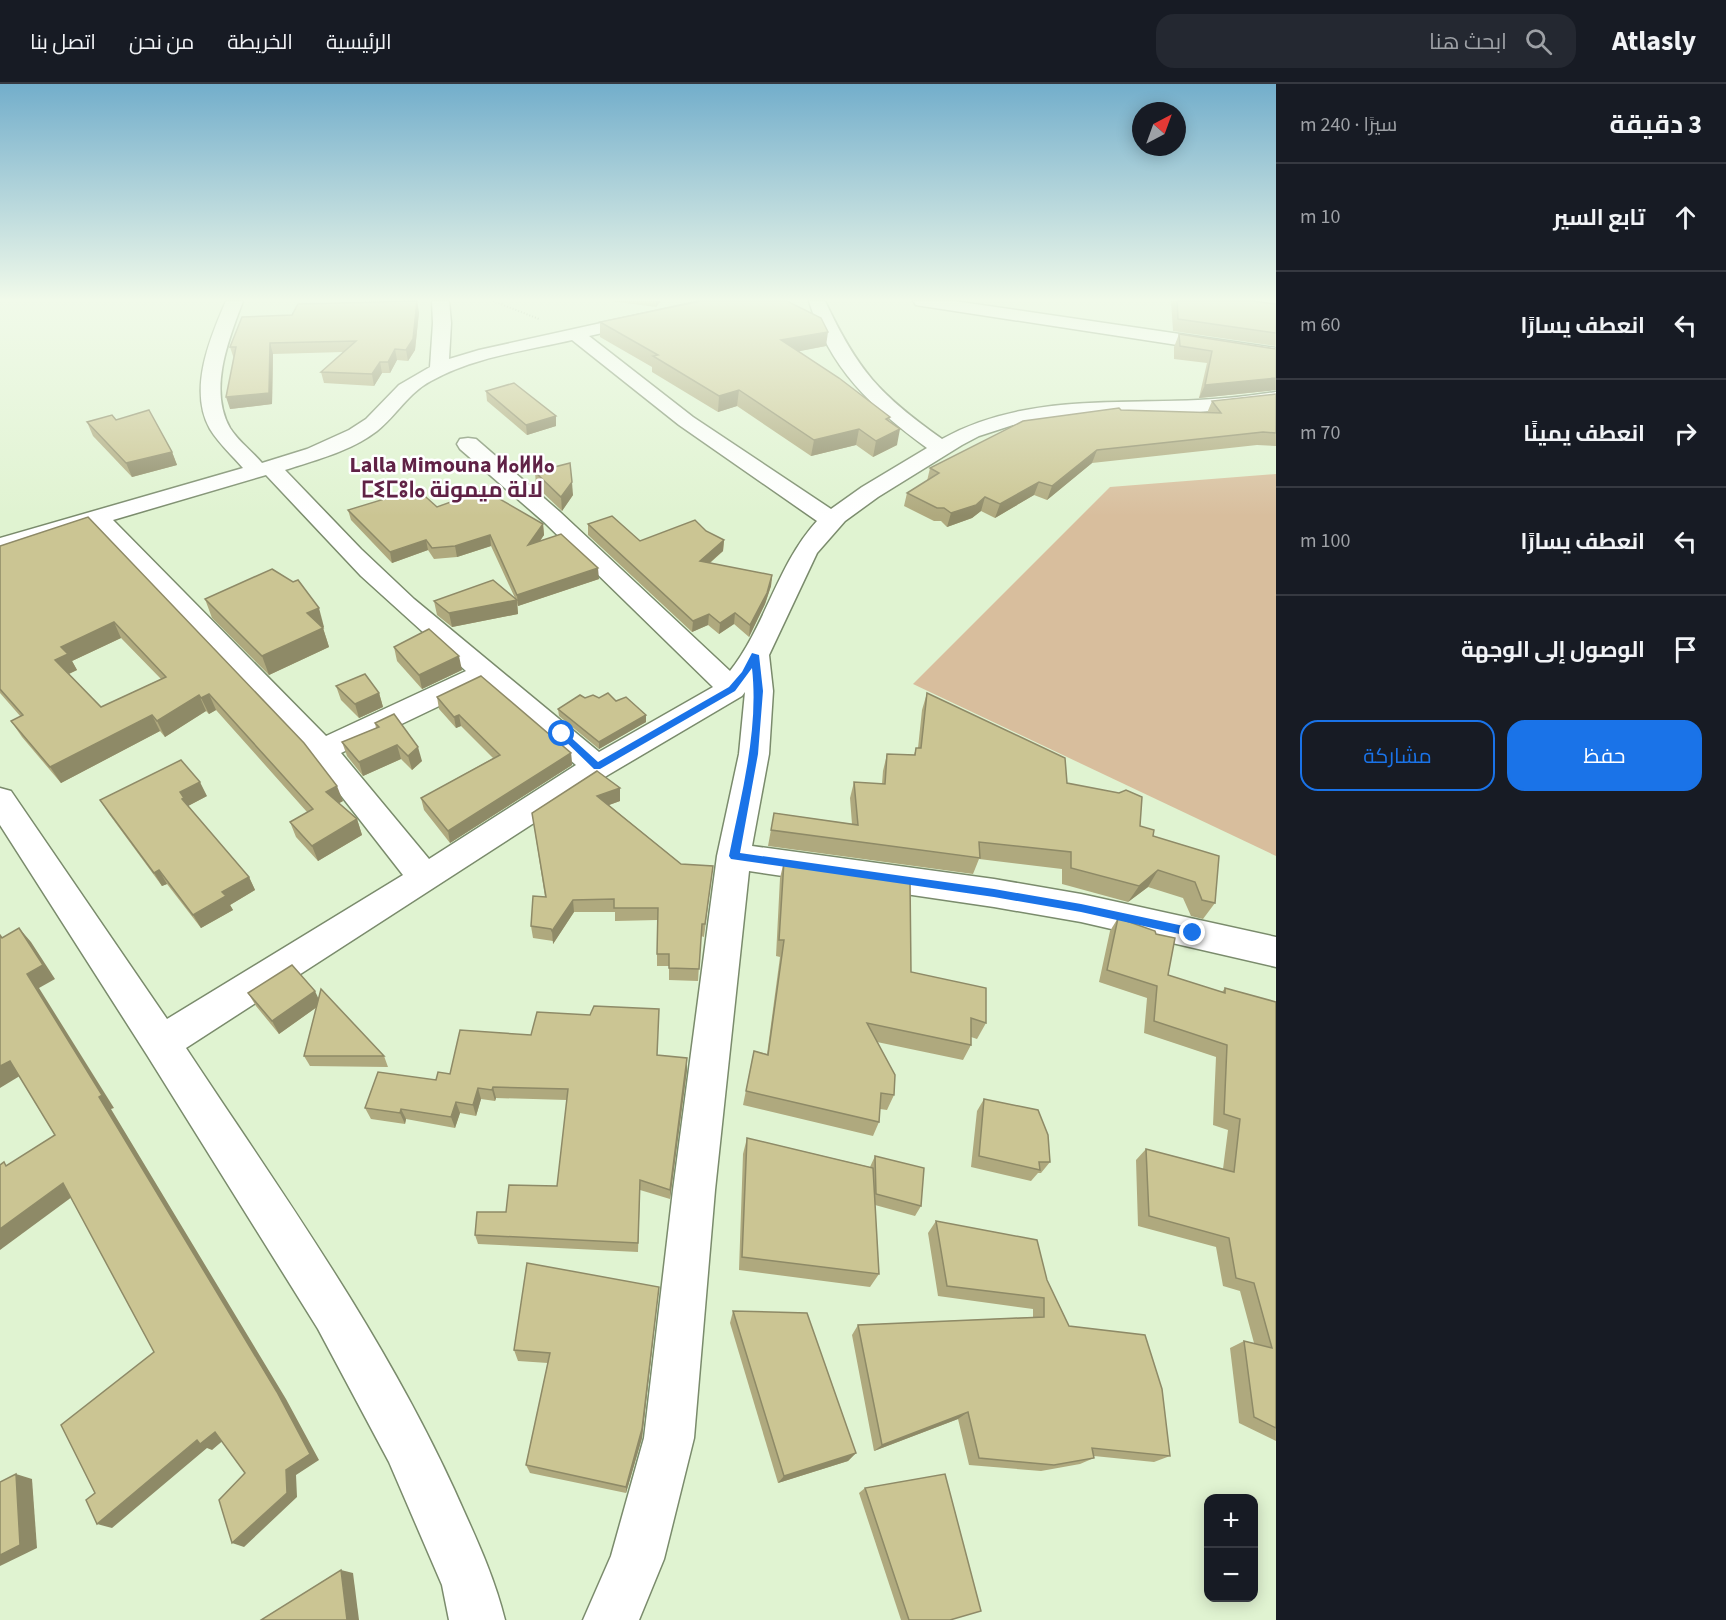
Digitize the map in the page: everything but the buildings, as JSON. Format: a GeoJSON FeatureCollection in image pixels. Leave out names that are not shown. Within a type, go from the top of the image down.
{"type":"FeatureCollection","features":[{"type":"Feature","properties":{"kind":"street"},"geometry":{"type":"LineString","coordinates":[[213,373],[210,385],[214,410],[221,429],[406,606],[562,734],[597,767]]}},
{"type":"Feature","properties":{"kind":"street"},"geometry":{"type":"LineString","coordinates":[[0,546],[327,448],[370,426],[408,386],[430,373]]}},
{"type":"Feature","properties":{"kind":"street"},"geometry":{"type":"LineString","coordinates":[[624,373],[686,421],[831,520]]}},
{"type":"Feature","properties":{"kind":"street"},"geometry":{"type":"LineString","coordinates":[[857,373],[879,402],[941,449]]}},
{"type":"Feature","properties":{"kind":"street"},"geometry":{"type":"LineString","coordinates":[[161,1043],[597,767],[732,689],[745,673],[783,593],[816,538],[831,520],[941,449],[972,432],[1038,413],[1076,408],[1227,405],[1276,398]]}},
{"type":"Feature","properties":{"kind":"street"},"geometry":{"type":"LineString","coordinates":[[468,444],[552,517],[732,689]]}},
{"type":"Feature","properties":{"kind":"street"},"geometry":{"type":"LineString","coordinates":[[97,517],[322,750],[425,878]]}},
{"type":"Feature","properties":{"kind":"street"},"geometry":{"type":"LineString","coordinates":[[611,1620],[637,1559],[669,1438],[694,1190],[734,856],[754,754],[759,691],[754,655]]}},
{"type":"Feature","properties":{"kind":"street"},"geometry":{"type":"LineString","coordinates":[[322,750],[487,672]]}},
{"type":"Feature","properties":{"kind":"street"},"geometry":{"type":"LineString","coordinates":[[0,799],[161,1043],[334,1313],[407,1444],[469,1584],[477,1620]]}},
{"type":"Feature","properties":{"kind":"street"},"geometry":{"type":"LineString","coordinates":[[734,856],[994,893],[1081,908],[1276,952]]}},
{"type":"Feature","properties":{"kind":"shaded area"},"geometry":{"type":"Polygon","coordinates":[[[1276,474],[1276,856],[913,684],[1110,487],[1276,474]]]}},
{"type":"Feature","properties":{"kind":"district","name":"Lalla Mimouna ⵍⴰⵍⵍⴰ ⵎⵉⵎⵓⵏⴰ لالة ميمونة"},"geometry":{"type":"Point","coordinates":[452,478]}},
{"type":"Feature","properties":{"kind":"route"},"geometry":{"type":"LineString","coordinates":[[562,734],[597,767],[732,689],[745,673],[754,655],[759,691],[754,754],[734,856],[994,893],[1081,908],[1193,933]]}}]}
